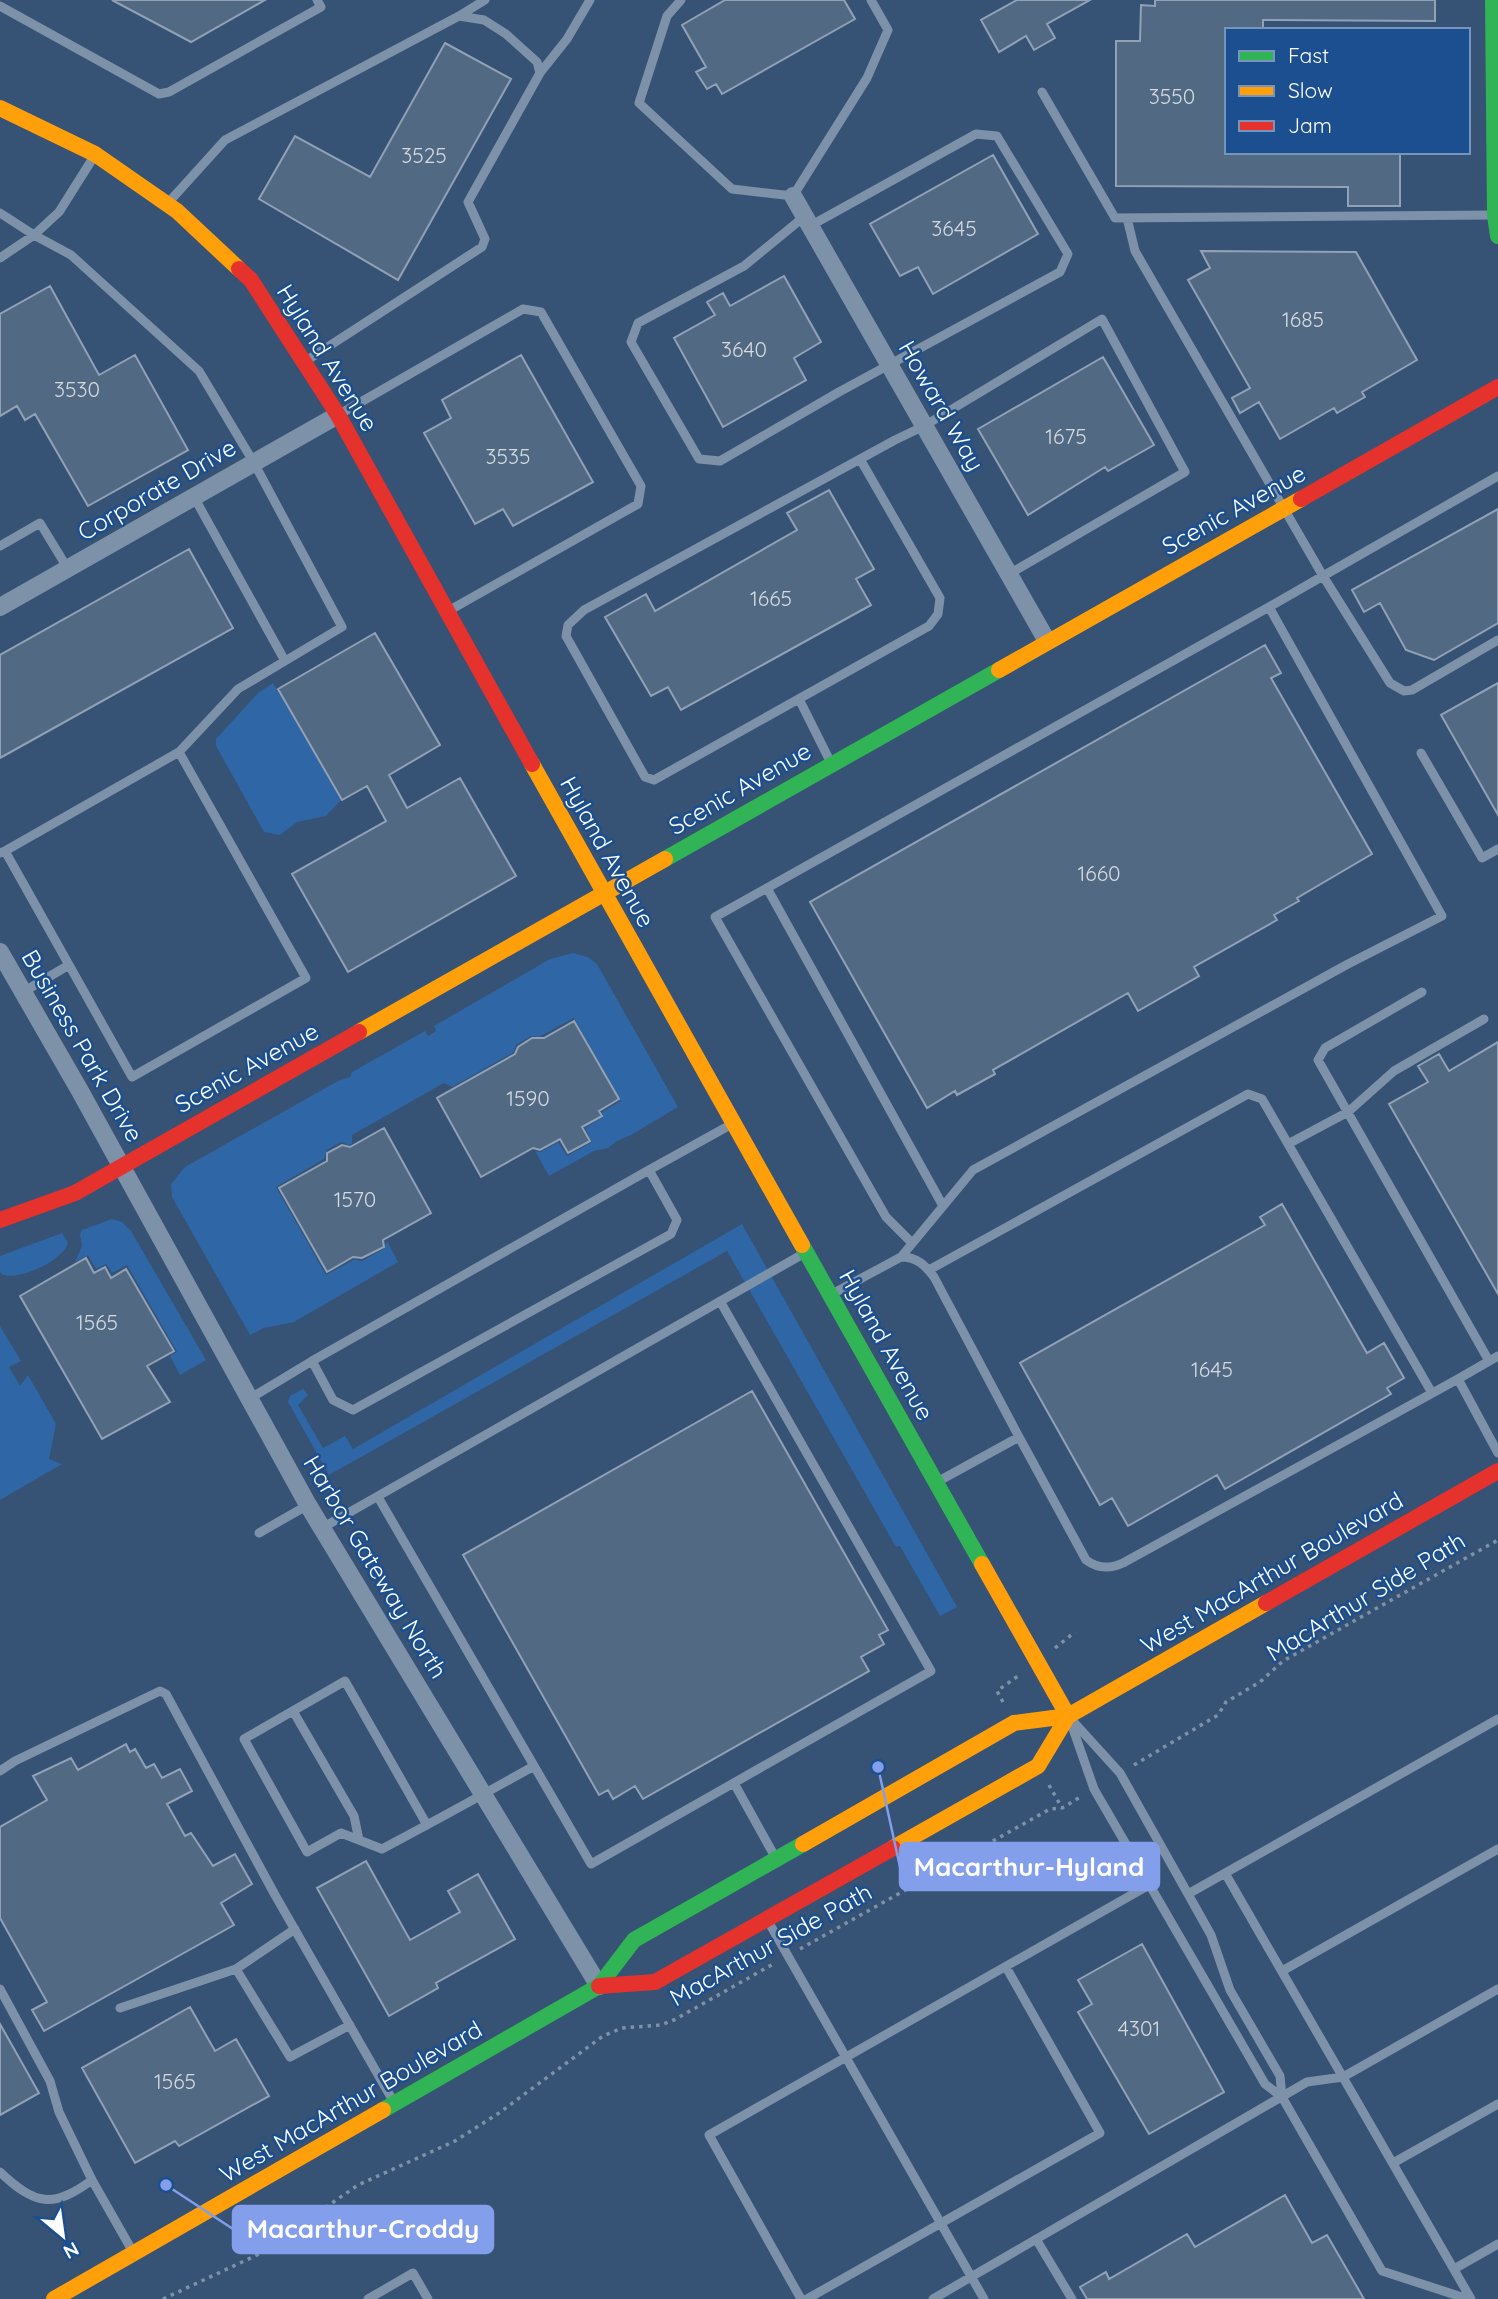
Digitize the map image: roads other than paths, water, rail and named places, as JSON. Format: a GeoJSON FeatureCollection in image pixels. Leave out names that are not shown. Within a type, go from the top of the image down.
{"type":"FeatureCollection","features":[{"type":"Feature","properties":{"kind":"street"},"geometry":{"type":"LineString","coordinates":[[1493,0],[1494,215],[1498,236]]}},
{"type":"Feature","properties":{"kind":"street","name":"Hyland Avenue"},"geometry":{"type":"LineString","coordinates":[[0,108],[95,154],[167,204],[251,280],[338,415],[604,894],[1068,1716]]}},
{"type":"Feature","properties":{"kind":"street","name":"Howard Way"},"geometry":{"type":"LineString","coordinates":[[793,196],[1047,641]]}},
{"type":"Feature","properties":{"kind":"street","name":"Scenic Avenue"},"geometry":{"type":"LineString","coordinates":[[0,1220],[75,1193],[1498,387]]}},
{"type":"Feature","properties":{"kind":"street","name":"Corporate Drive"},"geometry":{"type":"LineString","coordinates":[[0,607],[338,415]]}},
{"type":"Feature","properties":{"kind":"street","name":"Business Park Drive"},"geometry":{"type":"LineString","coordinates":[[0,952],[121,1165]]}},
{"type":"Feature","properties":{"kind":"street","name":"Harbor Gateway North"},"geometry":{"type":"LineString","coordinates":[[121,1165],[308,1505],[599,1986]]}},
{"type":"Feature","properties":{"kind":"street","name":"West MacArthur Boulevard"},"geometry":{"type":"LineString","coordinates":[[54,2299],[599,1986],[634,1940],[776,1858],[1014,1723],[1068,1716],[1498,1471]]}},
{"type":"Feature","properties":{"kind":"street","name":"West MacArthur Boulevard"},"geometry":{"type":"LineString","coordinates":[[599,1986],[655,1982],[1038,1766],[1068,1716]]}},
{"type":"Feature","properties":{"kind":"lane"},"geometry":{"type":"LineString","coordinates":[[0,6],[159,94],[169,92],[321,7],[317,0]]}},
{"type":"Feature","properties":{"kind":"lane"},"geometry":{"type":"LineString","coordinates":[[167,204],[225,140],[460,16],[485,0]]}},
{"type":"Feature","properties":{"kind":"lane"},"geometry":{"type":"LineString","coordinates":[[304,362],[482,247],[485,239],[468,202],[540,73],[567,38],[590,0]]}},
{"type":"Feature","properties":{"kind":"lane"},"geometry":{"type":"LineString","coordinates":[[681,0],[667,16],[639,103],[732,189],[793,196],[867,78],[888,30],[872,0]]}},
{"type":"Feature","properties":{"kind":"lane"},"geometry":{"type":"LineString","coordinates":[[460,16],[484,20],[506,34],[537,62],[540,73]]}},
{"type":"Feature","properties":{"kind":"lane"},"geometry":{"type":"LineString","coordinates":[[1042,92],[1115,218],[1494,215]]}},
{"type":"Feature","properties":{"kind":"lane"},"geometry":{"type":"LineString","coordinates":[[976,134],[997,136],[1068,254],[1060,272],[720,461],[699,458],[631,342],[638,323],[744,266],[807,221],[976,134]]}},
{"type":"Feature","properties":{"kind":"lane"},"geometry":{"type":"LineString","coordinates":[[0,258],[34,235],[59,212],[95,154]]}},
{"type":"Feature","properties":{"kind":"lane"},"geometry":{"type":"LineString","coordinates":[[0,213],[71,255],[199,371],[254,463],[342,627],[238,689],[180,752],[2,852],[132,1077],[306,978],[180,752]]}},
{"type":"Feature","properties":{"kind":"lane"},"geometry":{"type":"LineString","coordinates":[[1127,218],[1135,251],[1323,576],[1390,683],[1404,691],[1412,690],[1498,640]]}},
{"type":"Feature","properties":{"kind":"lane"},"geometry":{"type":"LineString","coordinates":[[338,415],[523,309],[541,312],[641,486],[638,504],[448,611]]}},
{"type":"Feature","properties":{"kind":"lane"},"geometry":{"type":"LineString","coordinates":[[860,459],[940,598],[938,614],[929,626],[654,780],[645,777],[566,636],[568,625],[584,610],[860,459],[924,426],[1102,319],[1185,472],[1009,574]]}},
{"type":"Feature","properties":{"kind":"lane"},"geometry":{"type":"LineString","coordinates":[[912,1243],[886,1217],[715,917],[1498,476]]}},
{"type":"Feature","properties":{"kind":"lane"},"geometry":{"type":"LineString","coordinates":[[194,497],[285,661]]}},
{"type":"Feature","properties":{"kind":"lane"},"geometry":{"type":"LineString","coordinates":[[0,546],[40,523],[68,569]]}},
{"type":"Feature","properties":{"kind":"lane"},"geometry":{"type":"LineString","coordinates":[[831,1294],[901,1257],[973,1170],[1348,964],[1442,916],[1269,607]]}},
{"type":"Feature","properties":{"kind":"lane"},"geometry":{"type":"LineString","coordinates":[[799,699],[831,763]]}},
{"type":"Feature","properties":{"kind":"lane"},"geometry":{"type":"LineString","coordinates":[[1421,753],[1482,858],[1498,849]]}},
{"type":"Feature","properties":{"kind":"lane"},"geometry":{"type":"LineString","coordinates":[[767,888],[943,1206]]}},
{"type":"Feature","properties":{"kind":"lane"},"geometry":{"type":"LineString","coordinates":[[23,992],[69,965]]}},
{"type":"Feature","properties":{"kind":"lane"},"geometry":{"type":"LineString","coordinates":[[901,1257],[912,1257],[929,1270],[1086,1560],[1093,1566],[1114,1567],[1494,1358],[1318,1060],[1325,1048],[1422,992]]}},
{"type":"Feature","properties":{"kind":"lane"},"geometry":{"type":"LineString","coordinates":[[1288,1144],[1348,1112],[1394,1071],[1485,1019]]}},
{"type":"Feature","properties":{"kind":"lane"},"geometry":{"type":"LineString","coordinates":[[929,1270],[1248,1094],[1262,1099],[1432,1393]]}},
{"type":"Feature","properties":{"kind":"lane"},"geometry":{"type":"LineString","coordinates":[[249,1399],[734,1123]]}},
{"type":"Feature","properties":{"kind":"lane"},"geometry":{"type":"LineString","coordinates":[[312,1361],[333,1400],[353,1410],[671,1234],[677,1220],[649,1170]]}},
{"type":"Feature","properties":{"kind":"lane"},"geometry":{"type":"LineString","coordinates":[[322,1528],[807,1251]]}},
{"type":"Feature","properties":{"kind":"lane"},"geometry":{"type":"LineString","coordinates":[[378,1497],[591,1864],[931,1671],[720,1301]]}},
{"type":"Feature","properties":{"kind":"lane"},"geometry":{"type":"LineString","coordinates":[[1458,1378],[1498,1453]]}},
{"type":"Feature","properties":{"kind":"lane"},"geometry":{"type":"LineString","coordinates":[[937,1482],[1019,1437]]}},
{"type":"Feature","properties":{"kind":"lane"},"geometry":{"type":"LineString","coordinates":[[259,1533],[308,1505]]}},
{"type":"Feature","properties":{"kind":"lane"},"geometry":{"type":"LineString","coordinates":[[427,1825],[345,1681],[244,1739],[307,1852],[341,1833],[382,1849],[427,1825],[534,1766]]}},
{"type":"Feature","properties":{"kind":"lane"},"geometry":{"type":"LineString","coordinates":[[0,1770],[15,1760],[160,1691],[166,1694],[394,2104]]}},
{"type":"Feature","properties":{"kind":"lane"},"geometry":{"type":"LineString","coordinates":[[293,1711],[354,1816],[359,1840]]}},
{"type":"Feature","properties":{"kind":"lane"},"geometry":{"type":"LineString","coordinates":[[1068,1716],[1120,1773],[1188,1894],[1211,1935],[1230,1990],[1280,2076],[1282,2097]]}},
{"type":"Feature","properties":{"kind":"lane"},"geometry":{"type":"LineString","coordinates":[[1068,1716],[1094,1789],[1265,2084],[1282,2097],[1382,2271],[1470,2299]]}},
{"type":"Feature","properties":{"kind":"lane"},"geometry":{"type":"LineString","coordinates":[[1188,1894],[1498,1719]]}},
{"type":"Feature","properties":{"kind":"lane"},"geometry":{"type":"LineString","coordinates":[[734,1783],[776,1858]]}},
{"type":"Feature","properties":{"kind":"lane"},"geometry":{"type":"LineString","coordinates":[[1282,1971],[1498,1849]]}},
{"type":"Feature","properties":{"kind":"lane"},"geometry":{"type":"LineString","coordinates":[[1225,1873],[1470,2299]]}},
{"type":"Feature","properties":{"kind":"lane"},"geometry":{"type":"LineString","coordinates":[[801,2299],[709,2135],[1149,1885]]}},
{"type":"Feature","properties":{"kind":"lane"},"geometry":{"type":"LineString","coordinates":[[767,1919],[984,2299]]}},
{"type":"Feature","properties":{"kind":"lane"},"geometry":{"type":"LineString","coordinates":[[120,2008],[236,1969],[296,1929]]}},
{"type":"Feature","properties":{"kind":"lane"},"geometry":{"type":"LineString","coordinates":[[807,2299],[1100,2133],[1006,1967]]}},
{"type":"Feature","properties":{"kind":"lane"},"geometry":{"type":"LineString","coordinates":[[236,1969],[290,2057],[350,2025]]}},
{"type":"Feature","properties":{"kind":"lane"},"geometry":{"type":"LineString","coordinates":[[0,1989],[50,2081],[59,2112],[92,2180],[134,2253]]}},
{"type":"Feature","properties":{"kind":"lane"},"geometry":{"type":"LineString","coordinates":[[933,2299],[1307,2082],[1343,2077],[1498,1989]]}},
{"type":"Feature","properties":{"kind":"lane"},"geometry":{"type":"LineString","coordinates":[[1393,2163],[1498,2104]]}},
{"type":"Feature","properties":{"kind":"lane"},"geometry":{"type":"LineString","coordinates":[[0,2172],[20,2191],[42,2200],[71,2195],[92,2180]]}},
{"type":"Feature","properties":{"kind":"lane"},"geometry":{"type":"LineString","coordinates":[[1036,2239],[1072,2299]]}},
{"type":"Feature","properties":{"kind":"lane"},"geometry":{"type":"LineString","coordinates":[[1454,2269],[1498,2244]]}},
{"type":"Feature","properties":{"kind":"lane"},"geometry":{"type":"LineString","coordinates":[[368,2299],[413,2273],[428,2299]]}},
{"type":"Feature","properties":{"kind":"place","name":"Macarthur-Hyland"},"geometry":{"type":"Point","coordinates":[878,1767]}},
{"type":"Feature","properties":{"kind":"place","name":"Macarthur-Croddy"},"geometry":{"type":"Point","coordinates":[166,2185]}}]}
